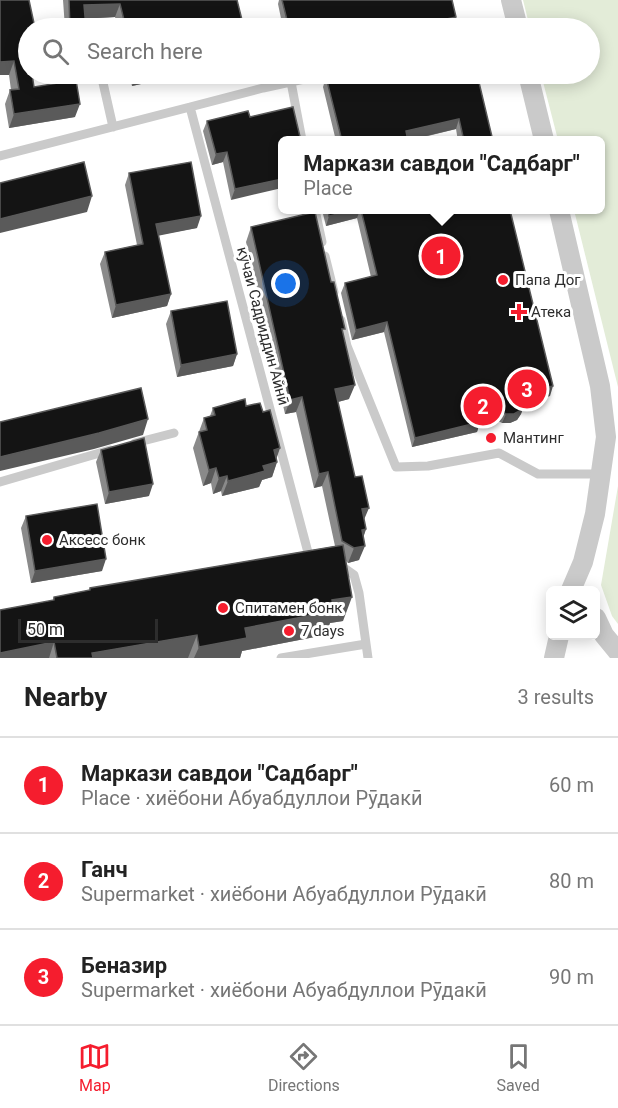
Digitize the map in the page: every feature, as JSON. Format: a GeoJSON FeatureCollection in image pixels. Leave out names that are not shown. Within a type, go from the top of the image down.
{"type":"FeatureCollection","features":[{"type":"Feature","properties":{"kind":"street"},"geometry":{"type":"LineString","coordinates":[[511,0],[514,18]]}},
{"type":"Feature","properties":{"kind":"street"},"geometry":{"type":"LineString","coordinates":[[530,84],[543,136]]}},
{"type":"Feature","properties":{"kind":"street"},"geometry":{"type":"LineString","coordinates":[[561,214],[600,386],[606,437],[595,514],[583,562],[573,586]]}},
{"type":"Feature","properties":{"kind":"street"},"geometry":{"type":"LineString","coordinates":[[583,562],[586,586]]}},
{"type":"Feature","properties":{"kind":"street"},"geometry":{"type":"LineString","coordinates":[[600,626],[618,652]]}},
{"type":"Feature","properties":{"kind":"street"},"geometry":{"type":"LineString","coordinates":[[554,658],[558,640]]}},
{"type":"Feature","properties":{"kind":"lane"},"geometry":{"type":"LineString","coordinates":[[103,84],[113,127]]}},
{"type":"Feature","properties":{"kind":"lane"},"geometry":{"type":"LineString","coordinates":[[0,156],[281,84]]}},
{"type":"Feature","properties":{"kind":"lane"},"geometry":{"type":"LineString","coordinates":[[291,84],[301,136]]}},
{"type":"Feature","properties":{"kind":"lane","name":"кӯчаи Садриддин Айнӣ"},"geometry":{"type":"LineString","coordinates":[[190,107],[319,561]]}},
{"type":"Feature","properties":{"kind":"lane"},"geometry":{"type":"LineString","coordinates":[[316,214],[337,303]]}},
{"type":"Feature","properties":{"kind":"lane"},"geometry":{"type":"LineString","coordinates":[[339,314],[347,346],[396,467],[428,466],[499,453],[538,474],[602,474]]}},
{"type":"Feature","properties":{"kind":"lane"},"geometry":{"type":"LineString","coordinates":[[0,482],[174,433]]}},
{"type":"Feature","properties":{"kind":"lane"},"geometry":{"type":"LineString","coordinates":[[299,562],[336,562],[354,574],[359,593],[368,658]]}},
{"type":"Feature","properties":{"kind":"lane"},"geometry":{"type":"LineString","coordinates":[[281,658],[366,644]]}},
{"type":"Feature","properties":{"kind":"green space"},"geometry":{"type":"Polygon","coordinates":[[[523,0],[618,0],[618,387],[575,214],[605,214],[605,136],[557,136],[544,84],[600,84],[600,18],[528,18],[523,0]]]}},
{"type":"Feature","properties":{"kind":"green space"},"geometry":{"type":"Polygon","coordinates":[[[618,486],[618,624],[612,616],[601,585],[618,486]]]}},
{"type":"Feature","properties":{"kind":"building"},"geometry":{"type":"Polygon","coordinates":[[[0,0],[29,0],[33,18],[18,18],[18,83],[14,61],[0,62],[0,0]]]}},
{"type":"Feature","properties":{"kind":"building"},"geometry":{"type":"Polygon","coordinates":[[[69,0],[237,0],[242,18],[124,18],[120,4],[84,5],[85,18],[70,18],[69,0]]]}},
{"type":"Feature","properties":{"kind":"building"},"geometry":{"type":"Polygon","coordinates":[[[282,0],[452,0],[456,17],[451,18],[286,18],[282,0]]]}},
{"type":"Feature","properties":{"kind":"building"},"geometry":{"type":"Polygon","coordinates":[[[18,84],[34,84],[34,87],[77,84],[80,104],[14,114],[10,90],[19,89],[18,84]]]}},
{"type":"Feature","properties":{"kind":"building"},"geometry":{"type":"Polygon","coordinates":[[[328,84],[479,84],[492,136],[463,136],[459,119],[406,131],[407,136],[341,136],[328,84]]]}},
{"type":"Feature","properties":{"kind":"building"},"geometry":{"type":"Polygon","coordinates":[[[293,107],[300,136],[278,136],[278,180],[235,189],[227,152],[216,154],[207,121],[248,111],[250,117],[293,107]]]}},
{"type":"Feature","properties":{"kind":"building"},"geometry":{"type":"Polygon","coordinates":[[[84,162],[92,196],[0,219],[0,183],[84,162]]]}},
{"type":"Feature","properties":{"kind":"building"},"geometry":{"type":"Polygon","coordinates":[[[191,162],[201,216],[156,224],[171,294],[116,305],[105,252],[143,244],[129,173],[191,162]]]}},
{"type":"Feature","properties":{"kind":"building"},"geometry":{"type":"Polygon","coordinates":[[[315,214],[331,282],[334,282],[345,329],[342,329],[355,385],[335,389],[355,477],[362,476],[369,508],[362,509],[366,529],[362,530],[365,546],[354,548],[342,541],[328,472],[319,474],[302,397],[290,400],[251,227],[315,214]]]}},
{"type":"Feature","properties":{"kind":"building"},"geometry":{"type":"Polygon","coordinates":[[[362,214],[511,214],[553,386],[528,392],[521,410],[514,414],[506,414],[474,397],[480,422],[415,438],[387,322],[356,330],[345,283],[377,275],[362,214]]]}},
{"type":"Feature","properties":{"kind":"building"},"geometry":{"type":"Polygon","coordinates":[[[227,301],[237,354],[181,365],[171,311],[227,301]]]}},
{"type":"Feature","properties":{"kind":"building"},"geometry":{"type":"Polygon","coordinates":[[[141,388],[148,419],[0,457],[0,422],[141,388]]]}},
{"type":"Feature","properties":{"kind":"building"},"geometry":{"type":"Polygon","coordinates":[[[245,399],[246,406],[260,403],[263,412],[270,410],[280,448],[274,450],[277,462],[263,466],[265,471],[228,481],[227,476],[219,478],[216,468],[209,470],[199,432],[207,430],[204,418],[215,415],[213,408],[245,399]]]}},
{"type":"Feature","properties":{"kind":"building"},"geometry":{"type":"Polygon","coordinates":[[[144,438],[153,484],[109,492],[101,450],[144,438]]]}},
{"type":"Feature","properties":{"kind":"building"},"geometry":{"type":"Polygon","coordinates":[[[97,504],[106,559],[35,571],[26,516],[97,504]]]}},
{"type":"Feature","properties":{"kind":"building"},"geometry":{"type":"Polygon","coordinates":[[[343,545],[352,597],[332,600],[334,611],[245,628],[247,638],[199,647],[197,635],[92,653],[93,658],[57,658],[54,642],[0,653],[0,610],[54,600],[54,597],[90,590],[90,588],[343,545]]]}},
{"type":"Feature","properties":{"kind":"place","name":"Маркази савдои \"Садбарг\""},"geometry":{"type":"Point","coordinates":[441,256]}},
{"type":"Feature","properties":{"kind":"place","name":"Папа Дог"},"geometry":{"type":"Point","coordinates":[503,280]}},
{"type":"Feature","properties":{"kind":"place","name":"Атека"},"geometry":{"type":"Point","coordinates":[519,312]}},
{"type":"Feature","properties":{"kind":"place","name":"Беназир"},"geometry":{"type":"Point","coordinates":[527,389]}},
{"type":"Feature","properties":{"kind":"place","name":"Ганч"},"geometry":{"type":"Point","coordinates":[483,406]}},
{"type":"Feature","properties":{"kind":"place","name":"Мантинг"},"geometry":{"type":"Point","coordinates":[491,438]}},
{"type":"Feature","properties":{"kind":"place","name":"Аксесс бонк"},"geometry":{"type":"Point","coordinates":[47,540]}},
{"type":"Feature","properties":{"kind":"place","name":"Спитамен бонк"},"geometry":{"type":"Point","coordinates":[223,608]}},
{"type":"Feature","properties":{"kind":"place","name":"7 days"},"geometry":{"type":"Point","coordinates":[289,631]}}]}
